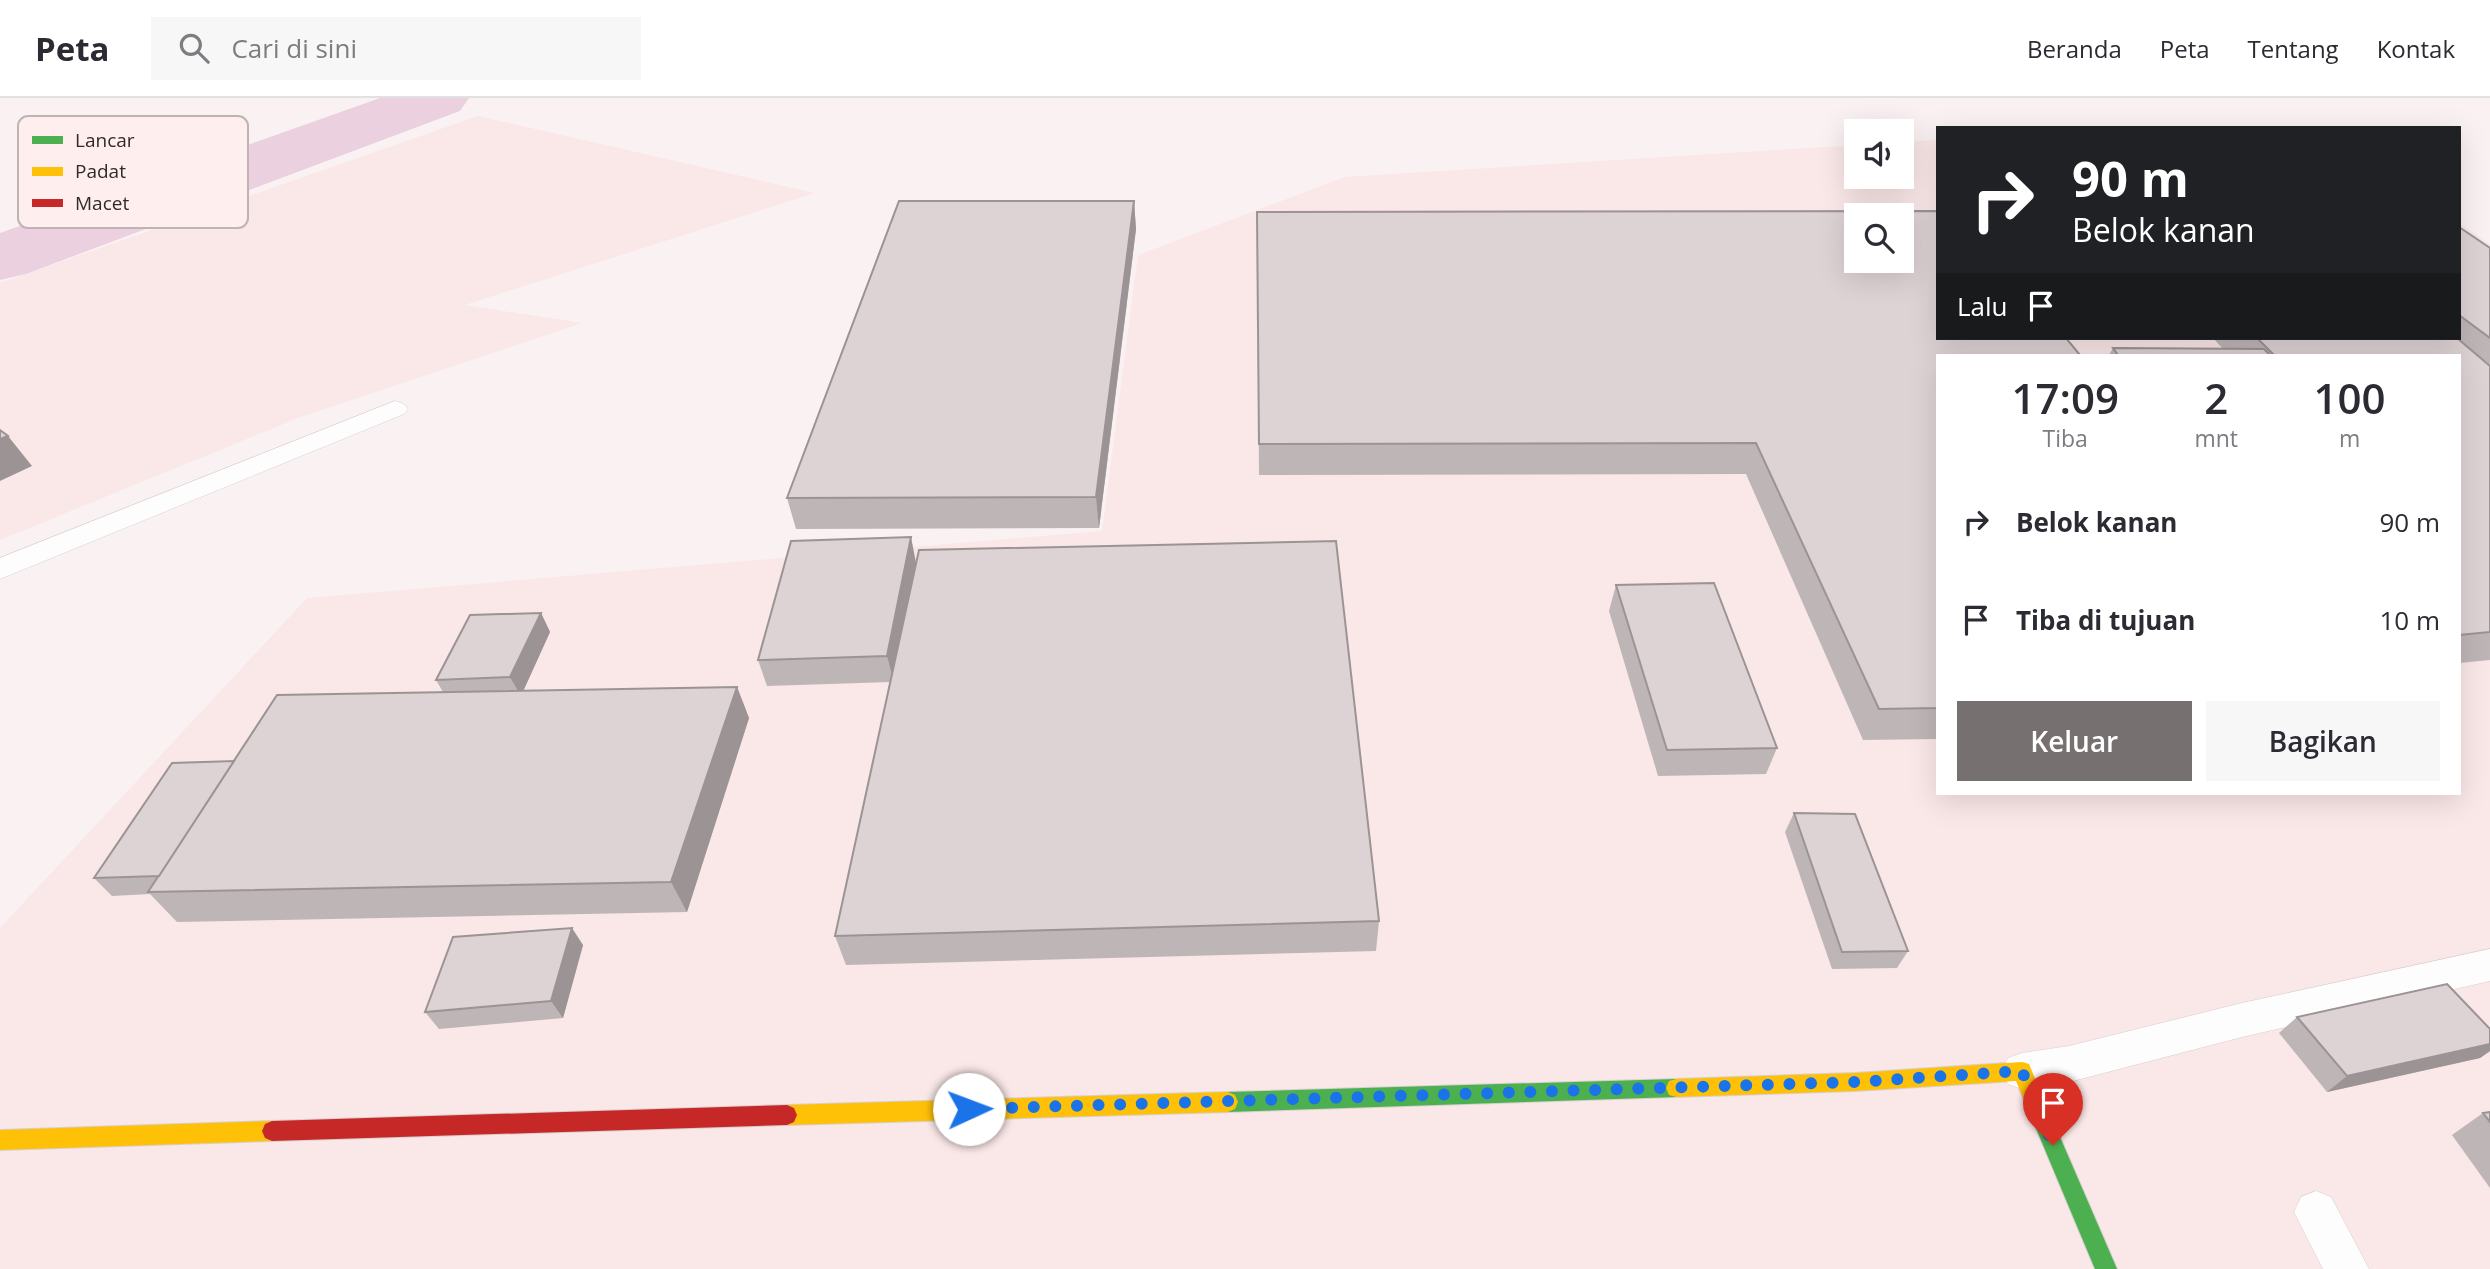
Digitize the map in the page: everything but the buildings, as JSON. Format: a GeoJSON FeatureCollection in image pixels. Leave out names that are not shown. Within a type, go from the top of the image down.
{"type":"FeatureCollection","features":[{"type":"Feature","properties":{"kind":"street"},"geometry":{"type":"LineString","coordinates":[[0,1140],[1855,1082],[2022,1071],[2106,1269]]}},
{"type":"Feature","properties":{"kind":"lane"},"geometry":{"type":"LineString","coordinates":[[0,569],[395,409]]}},
{"type":"Feature","properties":{"kind":"lane"},"geometry":{"type":"LineString","coordinates":[[2022,1071],[2068,1064],[2242,1020],[2490,965]]}},
{"type":"Feature","properties":{"kind":"lane"},"geometry":{"type":"LineString","coordinates":[[2316,1212],[2347,1269]]}},
{"type":"Feature","properties":{"kind":"shaded area"},"geometry":{"type":"Polygon","coordinates":[[[478,116],[815,193],[465,305],[582,323],[303,416],[0,540],[0,283],[157,228],[248,228],[248,196],[478,116]]]}},
{"type":"Feature","properties":{"kind":"shaded area"},"geometry":{"type":"Polygon","coordinates":[[[1936,140],[1936,340],[2461,340],[2461,224],[2490,244],[2490,1269],[0,1269],[0,928],[307,598],[1102,531],[1138,255],[1345,177],[1844,146],[1844,189],[1914,189],[1914,141],[1936,140]]]}},
{"type":"Feature","properties":{"kind":"waterway"},"geometry":{"type":"LineString","coordinates":[[248,167],[438,98]]}},
{"type":"Feature","properties":{"kind":"waterway"},"geometry":{"type":"LineString","coordinates":[[0,258],[82,228]]}},
{"type":"Feature","properties":{"kind":"traffic: fast"},"geometry":{"type":"LineString","coordinates":[[1228,1102],[1676,1088]]}},
{"type":"Feature","properties":{"kind":"traffic: fast"},"geometry":{"type":"LineString","coordinates":[[2040,1114],[2106,1269]]}},
{"type":"Feature","properties":{"kind":"traffic: slow"},"geometry":{"type":"LineString","coordinates":[[1676,1088],[1855,1082],[2022,1071],[2040,1114]]}},
{"type":"Feature","properties":{"kind":"traffic: slow"},"geometry":{"type":"LineString","coordinates":[[787,1115],[1228,1102]]}},
{"type":"Feature","properties":{"kind":"traffic: slow"},"geometry":{"type":"LineString","coordinates":[[0,1140],[272,1131]]}},
{"type":"Feature","properties":{"kind":"traffic: jam"},"geometry":{"type":"LineString","coordinates":[[272,1131],[787,1115]]}},
{"type":"Feature","properties":{"kind":"route"},"geometry":{"type":"LineString","coordinates":[[969,1109],[1855,1082],[2022,1071],[2053,1145]]}}]}
